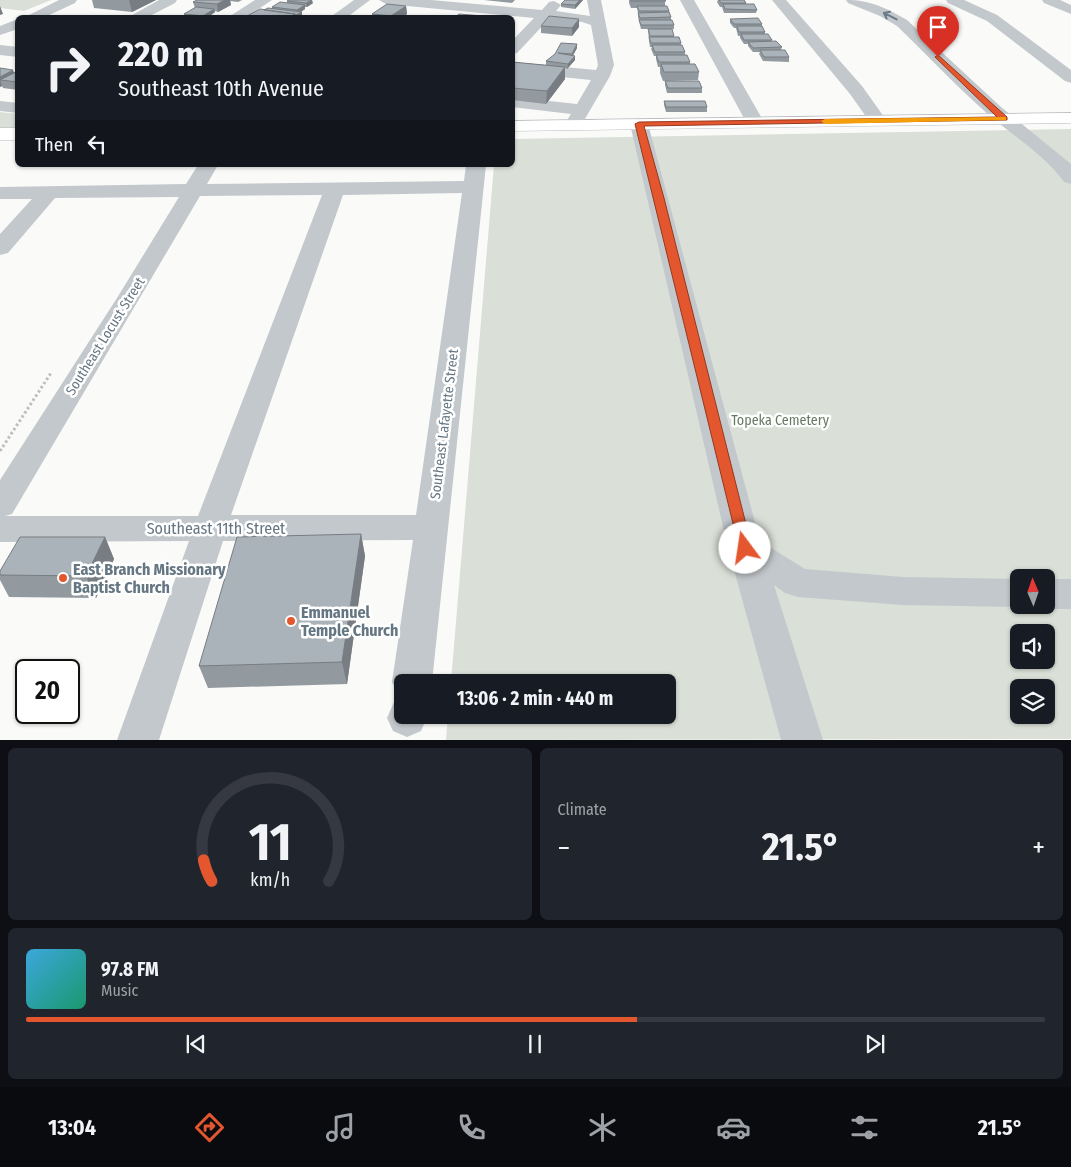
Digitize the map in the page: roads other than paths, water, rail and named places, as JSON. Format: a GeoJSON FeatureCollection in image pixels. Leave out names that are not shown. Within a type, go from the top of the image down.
{"type":"FeatureCollection","features":[{"type":"Feature","properties":{"kind":"main road"},"geometry":{"type":"LineString","coordinates":[[515,126],[577,118],[639,124],[1071,118]]}},
{"type":"Feature","properties":{"kind":"main road"},"geometry":{"type":"LineString","coordinates":[[0,134],[15,134]]}},
{"type":"Feature","properties":{"kind":"street"},"geometry":{"type":"LineString","coordinates":[[37,15],[70,0]]}},
{"type":"Feature","properties":{"kind":"street"},"geometry":{"type":"LineString","coordinates":[[140,15],[170,0]]}},
{"type":"Feature","properties":{"kind":"street"},"geometry":{"type":"LineString","coordinates":[[239,15],[265,0]]}},
{"type":"Feature","properties":{"kind":"street"},"geometry":{"type":"LineString","coordinates":[[340,15],[363,0]]}},
{"type":"Feature","properties":{"kind":"street"},"geometry":{"type":"LineString","coordinates":[[386,0],[457,3],[589,19],[600,25]]}},
{"type":"Feature","properties":{"kind":"street"},"geometry":{"type":"LineString","coordinates":[[515,47],[559,0]]}},
{"type":"Feature","properties":{"kind":"street"},"geometry":{"type":"LineString","coordinates":[[515,103],[577,118],[602,76],[606,65],[594,0]]}},
{"type":"Feature","properties":{"kind":"street"},"geometry":{"type":"LineString","coordinates":[[688,0],[755,122]]}},
{"type":"Feature","properties":{"kind":"street"},"geometry":{"type":"LineString","coordinates":[[780,0],[856,90],[878,121]]}},
{"type":"Feature","properties":{"kind":"street"},"geometry":{"type":"LineString","coordinates":[[853,0],[885,13],[902,23],[1004,119],[1069,173],[1071,178]]}},
{"type":"Feature","properties":{"kind":"street"},"geometry":{"type":"LineString","coordinates":[[953,0],[992,18],[1071,78]]}},
{"type":"Feature","properties":{"kind":"street"},"geometry":{"type":"LineString","coordinates":[[1049,0],[1071,10]]}},
{"type":"Feature","properties":{"kind":"street"},"geometry":{"type":"LineString","coordinates":[[443,15],[457,3]]}},
{"type":"Feature","properties":{"kind":"street"},"geometry":{"type":"LineString","coordinates":[[0,31],[15,24]]}},
{"type":"Feature","properties":{"kind":"street"},"geometry":{"type":"LineString","coordinates":[[0,50],[15,52]]}},
{"type":"Feature","properties":{"kind":"street"},"geometry":{"type":"LineString","coordinates":[[515,66],[602,76]]}},
{"type":"Feature","properties":{"kind":"street"},"geometry":{"type":"LineString","coordinates":[[0,106],[15,108]]}},
{"type":"Feature","properties":{"kind":"street"},"geometry":{"type":"LineString","coordinates":[[639,124],[660,198],[745,548],[802,740]]}},
{"type":"Feature","properties":{"kind":"street"},"geometry":{"type":"LineString","coordinates":[[1035,143],[1071,148]]}},
{"type":"Feature","properties":{"kind":"street","name":"Southeast Locust Street"},"geometry":{"type":"LineString","coordinates":[[0,506],[207,167]]}},
{"type":"Feature","properties":{"kind":"street"},"geometry":{"type":"LineString","coordinates":[[0,193],[193,192],[335,188],[475,176]]}},
{"type":"Feature","properties":{"kind":"street","name":"Southeast Lafayette Street"},"geometry":{"type":"LineString","coordinates":[[413,674],[475,176]]}},
{"type":"Feature","properties":{"kind":"street"},"geometry":{"type":"LineString","coordinates":[[138,740],[210,528],[335,188]]}},
{"type":"Feature","properties":{"kind":"street"},"geometry":{"type":"LineString","coordinates":[[0,248],[49,192]]}},
{"type":"Feature","properties":{"kind":"street","name":"Southeast 11th Street"},"geometry":{"type":"LineString","coordinates":[[0,529],[431,528]]}},
{"type":"Feature","properties":{"kind":"street"},"geometry":{"type":"LineString","coordinates":[[745,548],[798,583],[903,591],[1010,593]]}},
{"type":"Feature","properties":{"kind":"street"},"geometry":{"type":"LineString","coordinates":[[1055,594],[1071,594]]}},
{"type":"Feature","properties":{"kind":"place","name":"East Branch Missionary Baptist Church"},"geometry":{"type":"Point","coordinates":[63,578]}},
{"type":"Feature","properties":{"kind":"place","name":"Emmanuel Temple Church"},"geometry":{"type":"Point","coordinates":[291,621]}},
{"type":"Feature","properties":{"kind":"park label","name":"Topeka Cemetery"},"geometry":{"type":"Point","coordinates":[780,420]}}]}
